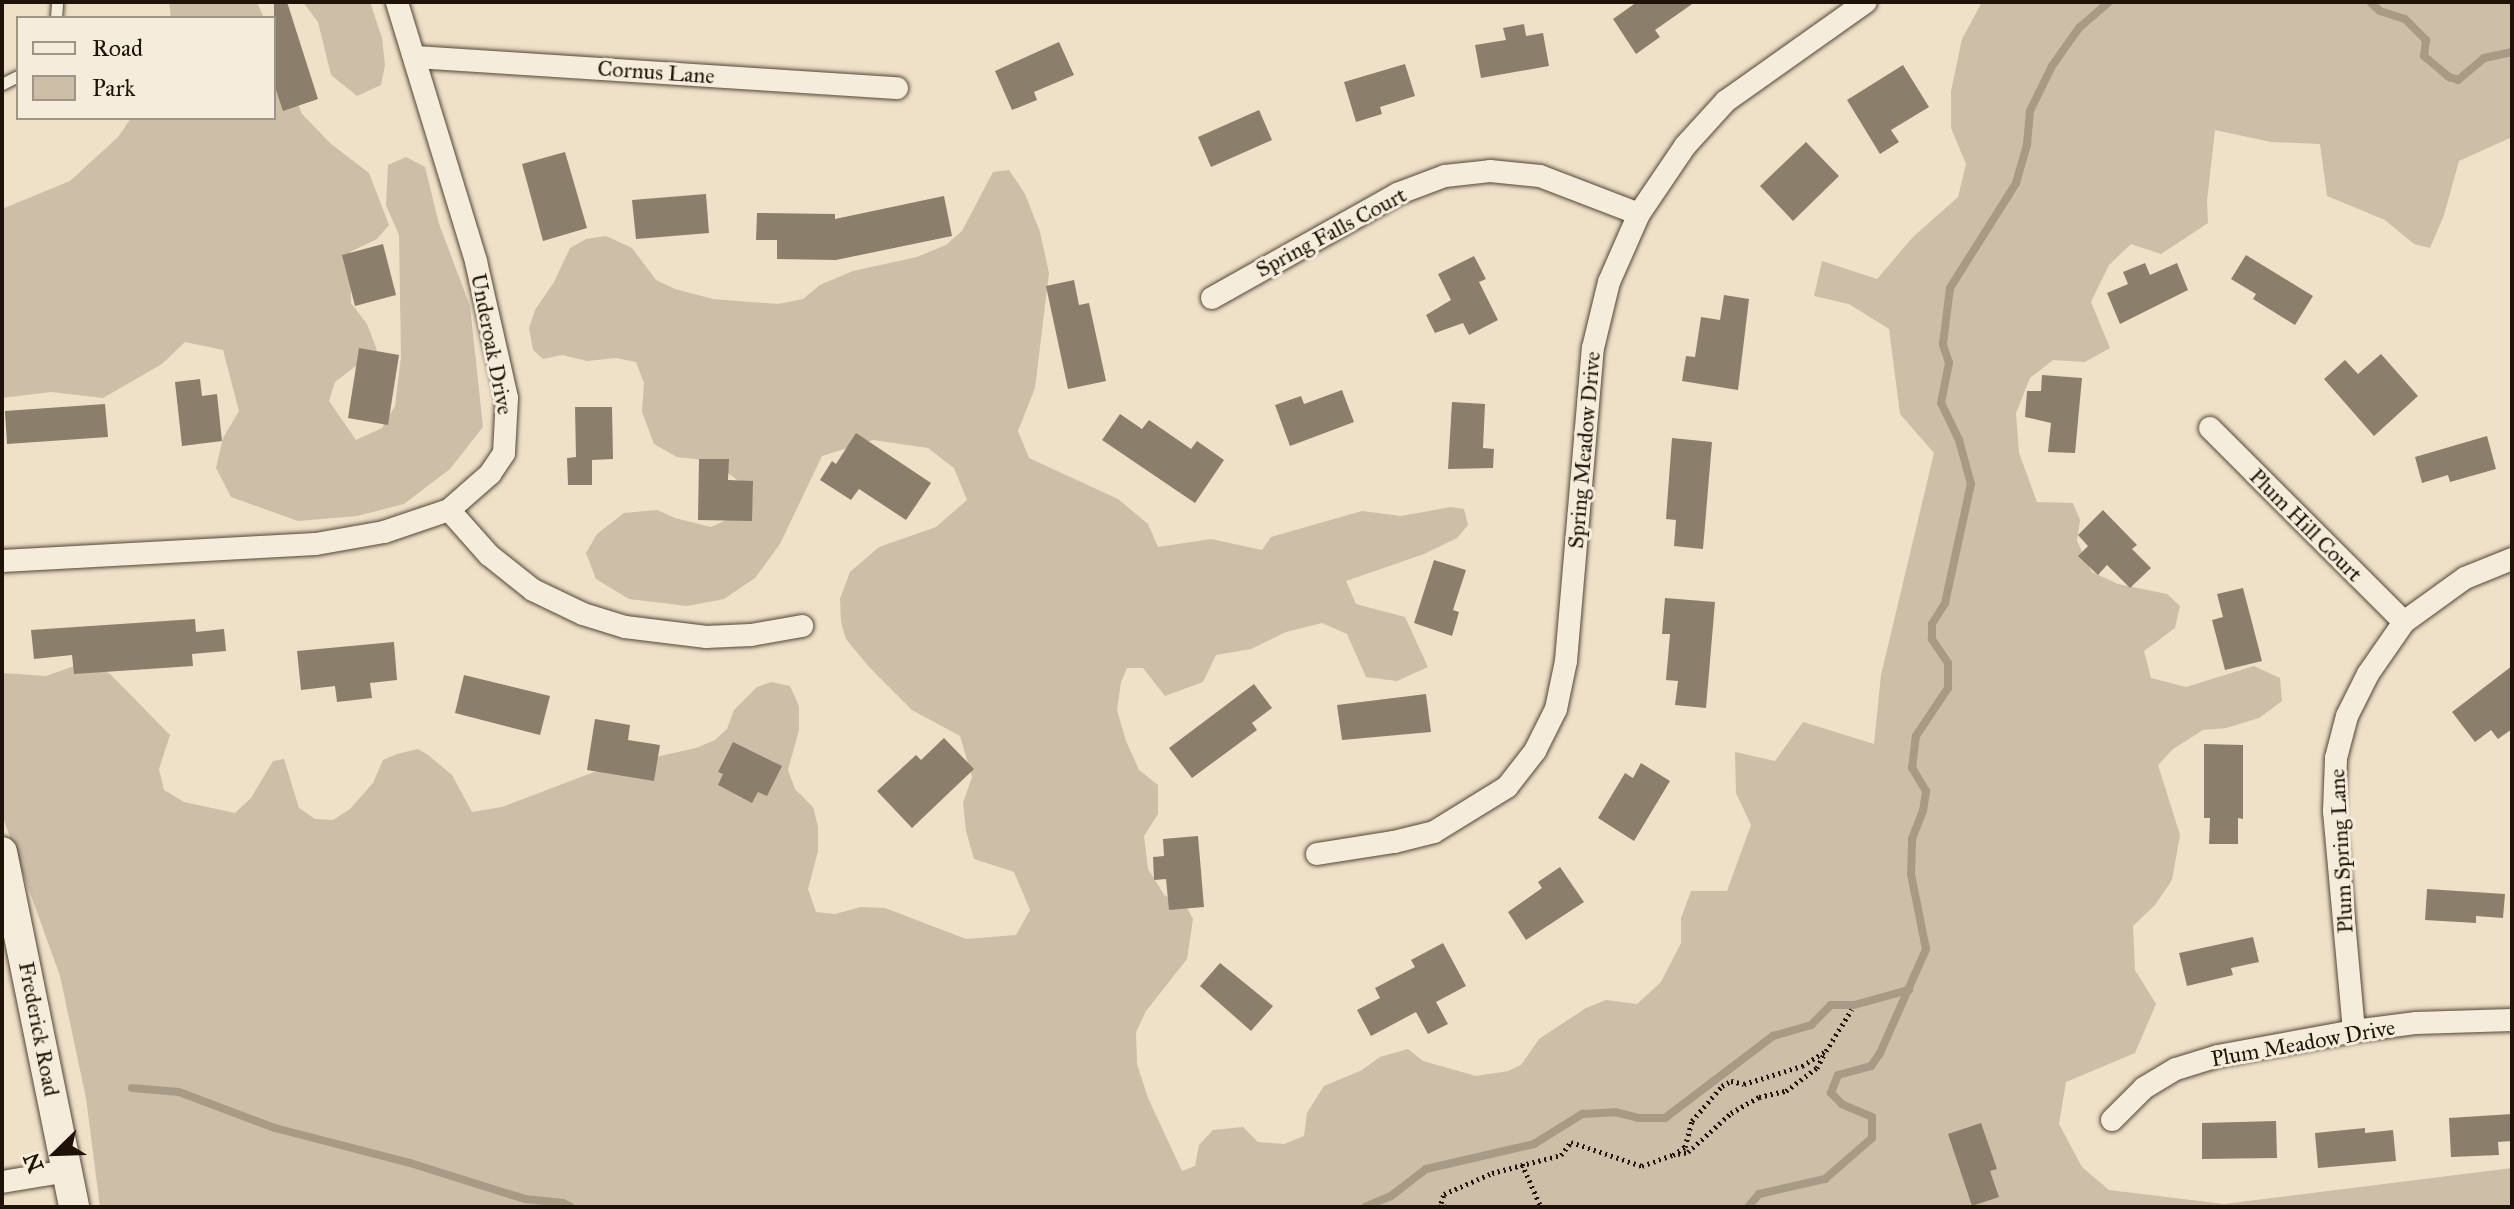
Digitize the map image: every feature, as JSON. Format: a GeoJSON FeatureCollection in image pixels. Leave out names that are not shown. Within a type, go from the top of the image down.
{"type":"FeatureCollection","features":[{"type":"Feature","properties":{"kind":"main road","name":"Frederick Road"},"geometry":{"type":"LineString","coordinates":[[2,852],[74,1207]]}},
{"type":"Feature","properties":{"kind":"street","name":"Underoak Drive"},"geometry":{"type":"LineString","coordinates":[[2,561],[316,544],[384,532],[449,510],[476,490],[504,453],[508,432],[507,398],[476,261],[397,2]]}},
{"type":"Feature","properties":{"kind":"street","name":"Spring Meadow Drive"},"geometry":{"type":"LineString","coordinates":[[1317,854],[1394,842],[1434,832],[1507,787],[1535,751],[1556,709],[1566,661],[1593,348],[1609,282],[1639,214],[1685,146],[1726,101],[1866,2]]}},
{"type":"Feature","properties":{"kind":"street","name":"Cornus Lane"},"geometry":{"type":"LineString","coordinates":[[415,57],[897,88]]}},
{"type":"Feature","properties":{"kind":"street","name":"Spring Falls Court"},"geometry":{"type":"LineString","coordinates":[[1212,298],[1397,194],[1445,176],[1490,171],[1540,176],[1639,214]]}},
{"type":"Feature","properties":{"kind":"street","name":"Plum Hill Court"},"geometry":{"type":"LineString","coordinates":[[2210,428],[2404,622]]}},
{"type":"Feature","properties":{"kind":"street"},"geometry":{"type":"LineString","coordinates":[[449,510],[489,555],[533,590],[583,614],[625,627],[706,637],[751,635],[802,626]]}},
{"type":"Feature","properties":{"kind":"street","name":"Plum Spring Lane"},"geometry":{"type":"LineString","coordinates":[[2354,1031],[2334,811],[2336,758],[2347,716],[2368,674],[2404,622],[2465,578],[2512,559]]}},
{"type":"Feature","properties":{"kind":"street","name":"Plum Meadow Drive"},"geometry":{"type":"LineString","coordinates":[[2112,1120],[2144,1088],[2176,1069],[2218,1056],[2416,1023],[2512,1020]]}},
{"type":"Feature","properties":{"kind":"street"},"geometry":{"type":"LineString","coordinates":[[2,1182],[68,1171]]}},
{"type":"Feature","properties":{"kind":"path"},"geometry":{"type":"LineString","coordinates":[[1445,1207],[1441,1203],[1444,1194],[1522,1164],[1561,1155],[1571,1142],[1642,1166],[1688,1152],[1731,1113],[1759,1097],[1786,1091],[1817,1068],[1852,1009]]}},
{"type":"Feature","properties":{"kind":"path"},"geometry":{"type":"LineString","coordinates":[[1673,1155],[1685,1147],[1692,1121],[1722,1086],[1731,1081],[1744,1084],[1781,1074],[1826,1051]]}},
{"type":"Feature","properties":{"kind":"path"},"geometry":{"type":"LineString","coordinates":[[1522,1164],[1541,1207]]}},
{"type":"Feature","properties":{"kind":"green space"},"geometry":{"type":"Polygon","coordinates":[[[169,2],[257,2],[263,16],[171,16],[169,2]]]}},
{"type":"Feature","properties":{"kind":"green space"},"geometry":{"type":"Polygon","coordinates":[[[303,2],[370,2],[382,38],[385,65],[381,85],[357,96],[331,75],[318,22],[303,2]]]}},
{"type":"Feature","properties":{"kind":"green space"},"geometry":{"type":"Polygon","coordinates":[[[1982,2],[2512,2],[2512,137],[2459,161],[2444,215],[2430,248],[2414,244],[2385,220],[2327,196],[2320,144],[2271,142],[2215,130],[2207,201],[2208,223],[2161,254],[2131,244],[2109,265],[2091,302],[2110,348],[2085,362],[2053,360],[2030,378],[2016,413],[2019,453],[2037,502],[2073,503],[2080,520],[2077,541],[2092,572],[2118,584],[2167,594],[2180,606],[2175,628],[2144,651],[2151,678],[2186,687],[2254,666],[2280,678],[2282,701],[2259,718],[2226,728],[2203,730],[2173,749],[2158,765],[2180,835],[2172,880],[2155,905],[2133,926],[2135,970],[2156,1004],[2135,1053],[2066,1082],[2059,1124],[2082,1167],[2109,1190],[2224,1204],[2512,1168],[2512,1207],[100,1207],[86,1098],[60,976],[2,815],[2,673],[46,676],[80,664],[109,673],[170,735],[159,769],[164,790],[184,802],[235,813],[251,798],[273,761],[284,759],[299,808],[315,819],[333,820],[350,809],[373,783],[383,760],[397,754],[418,749],[428,755],[452,775],[472,812],[502,807],[602,769],[696,748],[715,740],[727,729],[734,710],[757,687],[771,682],[790,686],[799,706],[799,730],[788,770],[795,789],[813,807],[818,827],[818,851],[808,889],[816,912],[835,914],[861,907],[885,908],[966,939],[1016,935],[1030,910],[1014,872],[974,859],[966,831],[963,803],[972,777],[960,736],[912,710],[846,639],[841,622],[840,599],[850,572],[879,547],[936,527],[967,500],[954,468],[928,448],[873,440],[822,456],[780,544],[755,578],[724,599],[687,606],[629,599],[596,579],[586,553],[597,534],[624,513],[657,510],[711,527],[737,515],[753,492],[712,461],[677,457],[654,444],[642,412],[644,383],[636,362],[616,358],[587,361],[562,355],[543,359],[533,350],[529,328],[535,310],[554,282],[570,248],[586,239],[606,236],[632,248],[656,280],[675,289],[713,299],[778,304],[803,299],[820,285],[853,271],[917,257],[946,245],[962,231],[993,172],[1009,170],[1025,194],[1040,232],[1049,273],[1035,388],[1018,431],[1029,458],[1118,499],[1148,524],[1158,547],[1211,539],[1262,550],[1271,537],[1362,511],[1401,516],[1451,507],[1464,509],[1468,525],[1457,538],[1424,554],[1346,581],[1356,604],[1405,617],[1428,667],[1397,681],[1366,677],[1347,634],[1322,623],[1286,632],[1251,649],[1216,655],[1203,682],[1165,696],[1143,668],[1127,668],[1121,682],[1117,710],[1139,770],[1158,785],[1158,814],[1144,836],[1148,869],[1165,896],[1183,901],[1193,919],[1187,959],[1146,1011],[1136,1032],[1137,1064],[1148,1098],[1182,1171],[1195,1166],[1199,1145],[1213,1130],[1243,1127],[1258,1142],[1284,1144],[1304,1136],[1307,1113],[1324,1086],[1362,1070],[1380,1057],[1408,1049],[1423,1061],[1476,1076],[1508,1071],[1521,1065],[1539,1039],[1586,1008],[1606,1000],[1637,1004],[1661,982],[1681,943],[1681,918],[1691,891],[1727,891],[1751,825],[1736,793],[1735,752],[1775,761],[1803,722],[1874,744],[1881,675],[1934,453],[1900,414],[1889,329],[1849,304],[1814,296],[1822,261],[1877,279],[1913,237],[1958,197],[1966,164],[1951,128],[1951,91],[1962,39],[1982,2]]]}},
{"type":"Feature","properties":{"kind":"green space"},"geometry":{"type":"Polygon","coordinates":[[[276,49],[302,114],[331,144],[369,173],[389,225],[377,239],[350,252],[351,303],[367,324],[377,350],[335,382],[329,401],[356,440],[382,428],[395,406],[401,357],[399,235],[386,205],[388,165],[406,157],[425,167],[439,224],[470,306],[483,427],[450,469],[404,504],[357,516],[298,521],[231,497],[216,468],[223,438],[239,411],[223,350],[185,342],[162,364],[103,398],[51,392],[2,398],[2,209],[70,181],[118,137],[130,120],[276,120],[276,49]]]}},
{"type":"Feature","properties":{"kind":"building"},"geometry":{"type":"Polygon","coordinates":[[[274,2],[287,2],[318,99],[283,111],[276,90],[274,2]]]}},
{"type":"Feature","properties":{"kind":"building"},"geometry":{"type":"Polygon","coordinates":[[[1637,2],[1695,2],[1655,30],[1660,37],[1636,54],[1613,19],[1637,2]]]}},
{"type":"Feature","properties":{"kind":"building"},"geometry":{"type":"Polygon","coordinates":[[[1524,24],[1526,36],[1543,33],[1549,66],[1481,78],[1475,45],[1506,40],[1503,28],[1524,24]]]}},
{"type":"Feature","properties":{"kind":"building"},"geometry":{"type":"Polygon","coordinates":[[[1059,42],[1074,75],[1034,92],[1037,100],[1012,110],[995,71],[1059,42]]]}},
{"type":"Feature","properties":{"kind":"building"},"geometry":{"type":"Polygon","coordinates":[[[1405,64],[1415,96],[1380,107],[1382,114],[1356,122],[1344,82],[1405,64]]]}},
{"type":"Feature","properties":{"kind":"building"},"geometry":{"type":"Polygon","coordinates":[[[1903,65],[1929,107],[1891,130],[1899,142],[1880,154],[1847,100],[1903,65]]]}},
{"type":"Feature","properties":{"kind":"building"},"geometry":{"type":"Polygon","coordinates":[[[1259,110],[1272,140],[1211,167],[1198,137],[1259,110]]]}},
{"type":"Feature","properties":{"kind":"building"},"geometry":{"type":"Polygon","coordinates":[[[1806,142],[1839,176],[1793,221],[1760,186],[1806,142]]]}},
{"type":"Feature","properties":{"kind":"building"},"geometry":{"type":"Polygon","coordinates":[[[565,152],[587,228],[543,241],[522,164],[565,152]]]}},
{"type":"Feature","properties":{"kind":"building"},"geometry":{"type":"Polygon","coordinates":[[[706,194],[709,233],[636,239],[632,200],[706,194]]]}},
{"type":"Feature","properties":{"kind":"building"},"geometry":{"type":"Polygon","coordinates":[[[944,196],[952,236],[836,260],[777,259],[777,240],[756,240],[757,213],[835,214],[835,219],[944,196]]]}},
{"type":"Feature","properties":{"kind":"building"},"geometry":{"type":"Polygon","coordinates":[[[383,244],[396,295],[355,306],[342,255],[383,244]]]}},
{"type":"Feature","properties":{"kind":"building"},"geometry":{"type":"Polygon","coordinates":[[[2246,255],[2313,296],[2295,325],[2253,299],[2256,294],[2231,279],[2246,255]]]}},
{"type":"Feature","properties":{"kind":"building"},"geometry":{"type":"Polygon","coordinates":[[[1474,256],[1486,279],[1479,282],[1498,320],[1469,335],[1463,323],[1435,333],[1426,315],[1451,300],[1438,274],[1474,256]]]}},
{"type":"Feature","properties":{"kind":"building"},"geometry":{"type":"Polygon","coordinates":[[[2145,263],[2150,275],[2177,263],[2188,290],[2120,324],[2107,293],[2128,284],[2123,272],[2145,263]]]}},
{"type":"Feature","properties":{"kind":"building"},"geometry":{"type":"Polygon","coordinates":[[[1074,280],[1079,305],[1089,303],[1106,381],[1068,389],[1046,286],[1074,280]]]}},
{"type":"Feature","properties":{"kind":"building"},"geometry":{"type":"Polygon","coordinates":[[[1724,295],[1749,299],[1738,390],[1682,381],[1686,356],[1695,357],[1701,317],[1720,320],[1724,295]]]}},
{"type":"Feature","properties":{"kind":"building"},"geometry":{"type":"Polygon","coordinates":[[[359,348],[399,355],[388,425],[348,418],[359,348]]]}},
{"type":"Feature","properties":{"kind":"building"},"geometry":{"type":"Polygon","coordinates":[[[2381,354],[2418,396],[2374,436],[2324,379],[2345,360],[2358,374],[2381,354]]]}},
{"type":"Feature","properties":{"kind":"building"},"geometry":{"type":"Polygon","coordinates":[[[2042,375],[2082,378],[2075,453],[2048,452],[2051,423],[2025,417],[2027,391],[2041,391],[2042,375]]]}},
{"type":"Feature","properties":{"kind":"building"},"geometry":{"type":"Polygon","coordinates":[[[200,379],[202,396],[217,394],[222,441],[182,446],[175,382],[200,379]]]}},
{"type":"Feature","properties":{"kind":"building"},"geometry":{"type":"Polygon","coordinates":[[[1342,390],[1354,422],[1290,446],[1275,405],[1301,396],[1304,404],[1342,390]]]}},
{"type":"Feature","properties":{"kind":"building"},"geometry":{"type":"Polygon","coordinates":[[[1452,402],[1485,404],[1483,448],[1494,449],[1493,468],[1448,469],[1452,402]]]}},
{"type":"Feature","properties":{"kind":"building"},"geometry":{"type":"Polygon","coordinates":[[[105,404],[108,437],[7,444],[5,411],[105,404]]]}},
{"type":"Feature","properties":{"kind":"building"},"geometry":{"type":"Polygon","coordinates":[[[575,407],[612,407],[613,459],[592,460],[592,485],[568,485],[567,458],[576,457],[575,407]]]}},
{"type":"Feature","properties":{"kind":"building"},"geometry":{"type":"Polygon","coordinates":[[[1120,414],[1142,429],[1149,420],[1191,449],[1197,441],[1224,460],[1195,503],[1102,440],[1120,414]]]}},
{"type":"Feature","properties":{"kind":"building"},"geometry":{"type":"Polygon","coordinates":[[[856,433],[931,483],[906,520],[859,489],[851,500],[820,480],[832,461],[836,464],[856,433]]]}},
{"type":"Feature","properties":{"kind":"building"},"geometry":{"type":"Polygon","coordinates":[[[2487,436],[2496,469],[2450,482],[2448,475],[2422,483],[2415,457],[2487,436]]]}},
{"type":"Feature","properties":{"kind":"building"},"geometry":{"type":"Polygon","coordinates":[[[1672,438],[1712,442],[1703,549],[1674,546],[1676,520],[1666,519],[1672,438]]]}},
{"type":"Feature","properties":{"kind":"building"},"geometry":{"type":"Polygon","coordinates":[[[699,459],[729,459],[728,480],[753,481],[752,521],[698,520],[699,459]]]}},
{"type":"Feature","properties":{"kind":"building"},"geometry":{"type":"Polygon","coordinates":[[[2103,510],[2137,545],[2132,549],[2151,568],[2130,588],[2107,565],[2098,575],[2078,556],[2088,546],[2078,535],[2103,510]]]}},
{"type":"Feature","properties":{"kind":"building"},"geometry":{"type":"Polygon","coordinates":[[[1434,560],[1466,570],[1453,610],[1459,612],[1452,636],[1414,623],[1434,560]]]}},
{"type":"Feature","properties":{"kind":"building"},"geometry":{"type":"Polygon","coordinates":[[[2243,588],[2262,661],[2225,670],[2212,620],[2223,617],[2217,594],[2243,588]]]}},
{"type":"Feature","properties":{"kind":"building"},"geometry":{"type":"Polygon","coordinates":[[[1665,598],[1715,602],[1706,708],[1675,705],[1678,681],[1666,680],[1670,634],[1662,634],[1665,598]]]}},
{"type":"Feature","properties":{"kind":"building"},"geometry":{"type":"Polygon","coordinates":[[[195,619],[196,632],[224,629],[226,651],[192,654],[193,666],[74,674],[72,655],[34,659],[31,630],[195,619]]]}},
{"type":"Feature","properties":{"kind":"building"},"geometry":{"type":"Polygon","coordinates":[[[394,642],[397,680],[370,683],[372,698],[337,702],[335,686],[301,690],[297,651],[394,642]]]}},
{"type":"Feature","properties":{"kind":"building"},"geometry":{"type":"Polygon","coordinates":[[[2512,666],[2512,729],[2498,739],[2491,730],[2475,742],[2452,712],[2512,666]]]}},
{"type":"Feature","properties":{"kind":"building"},"geometry":{"type":"Polygon","coordinates":[[[464,675],[550,696],[540,735],[455,713],[464,675]]]}},
{"type":"Feature","properties":{"kind":"building"},"geometry":{"type":"Polygon","coordinates":[[[1254,684],[1272,708],[1252,723],[1257,730],[1192,778],[1169,748],[1254,684]]]}},
{"type":"Feature","properties":{"kind":"building"},"geometry":{"type":"Polygon","coordinates":[[[1426,694],[1431,732],[1342,740],[1337,705],[1426,694]]]}},
{"type":"Feature","properties":{"kind":"building"},"geometry":{"type":"Polygon","coordinates":[[[595,719],[630,725],[628,740],[660,745],[654,781],[587,770],[595,719]]]}},
{"type":"Feature","properties":{"kind":"building"},"geometry":{"type":"Polygon","coordinates":[[[944,738],[974,769],[912,828],[877,791],[916,755],[921,760],[944,738]]]}},
{"type":"Feature","properties":{"kind":"building"},"geometry":{"type":"Polygon","coordinates":[[[733,742],[782,766],[767,796],[758,792],[752,803],[718,785],[723,774],[718,772],[733,742]]]}},
{"type":"Feature","properties":{"kind":"building"},"geometry":{"type":"Polygon","coordinates":[[[2204,744],[2243,745],[2243,819],[2238,818],[2238,844],[2209,844],[2210,818],[2204,818],[2204,744]]]}},
{"type":"Feature","properties":{"kind":"building"},"geometry":{"type":"Polygon","coordinates":[[[1641,763],[1670,781],[1634,841],[1598,818],[1625,773],[1633,778],[1641,763]]]}},
{"type":"Feature","properties":{"kind":"building"},"geometry":{"type":"Polygon","coordinates":[[[1198,836],[1204,907],[1169,910],[1166,879],[1154,880],[1153,857],[1164,856],[1163,839],[1198,836]]]}},
{"type":"Feature","properties":{"kind":"building"},"geometry":{"type":"Polygon","coordinates":[[[1560,867],[1584,902],[1526,940],[1508,912],[1542,888],[1538,882],[1560,867]]]}},
{"type":"Feature","properties":{"kind":"building"},"geometry":{"type":"Polygon","coordinates":[[[2427,889],[2505,894],[2503,918],[2476,916],[2476,923],[2425,920],[2427,889]]]}},
{"type":"Feature","properties":{"kind":"building"},"geometry":{"type":"Polygon","coordinates":[[[2253,937],[2259,962],[2231,968],[2233,975],[2187,986],[2179,953],[2253,937]]]}},
{"type":"Feature","properties":{"kind":"building"},"geometry":{"type":"Polygon","coordinates":[[[1443,943],[1466,986],[1436,1002],[1448,1024],[1428,1034],[1416,1012],[1371,1036],[1357,1010],[1380,998],[1375,988],[1415,967],[1411,960],[1443,943]]]}},
{"type":"Feature","properties":{"kind":"building"},"geometry":{"type":"Polygon","coordinates":[[[1220,963],[1273,1006],[1251,1031],[1200,986],[1220,963]]]}},
{"type":"Feature","properties":{"kind":"building"},"geometry":{"type":"Polygon","coordinates":[[[2512,1114],[2512,1141],[2498,1142],[2499,1155],[2451,1157],[2449,1118],[2512,1114]]]}},
{"type":"Feature","properties":{"kind":"building"},"geometry":{"type":"Polygon","coordinates":[[[2276,1121],[2277,1158],[2202,1159],[2202,1123],[2276,1121]]]}},
{"type":"Feature","properties":{"kind":"building"},"geometry":{"type":"Polygon","coordinates":[[[1981,1123],[1997,1169],[1990,1171],[1999,1197],[1972,1206],[1948,1134],[1981,1123]]]}},
{"type":"Feature","properties":{"kind":"building"},"geometry":{"type":"Polygon","coordinates":[[[2365,1128],[2365,1133],[2393,1130],[2396,1161],[2318,1168],[2315,1133],[2365,1128]]]}},
{"type":"Feature","properties":{"kind":"waterway"},"geometry":{"type":"LineString","coordinates":[[1748,1207],[1759,1194],[1825,1179],[1872,1138],[1872,1117],[1842,1104],[1831,1093],[1838,1075],[1871,1066],[1880,1053],[1926,949],[1911,874],[1912,839],[1923,811],[1926,791],[1912,768],[1916,736],[1948,688],[1948,663],[1932,639],[1932,624],[1945,603],[1971,484],[1959,440],[1941,403],[1949,363],[1943,344],[1950,288],[2016,183],[2027,145],[2030,111],[2052,66],[2079,28],[2109,2]]}},
{"type":"Feature","properties":{"kind":"waterway"},"geometry":{"type":"LineString","coordinates":[[2370,2],[2380,11],[2405,19],[2426,40],[2424,56],[2449,77],[2458,80],[2484,58],[2512,52]]}},
{"type":"Feature","properties":{"kind":"waterway"},"geometry":{"type":"LineString","coordinates":[[1365,1207],[1391,1196],[1426,1169],[1534,1144],[1582,1114],[1615,1112],[1639,1118],[1665,1118],[1773,1036],[1811,1025],[1831,1005],[1854,1005],[1909,990]]}},
{"type":"Feature","properties":{"kind":"waterway"},"geometry":{"type":"LineString","coordinates":[[132,1088],[179,1092],[275,1128],[410,1163],[525,1199],[563,1203],[571,1207]]}}]}
